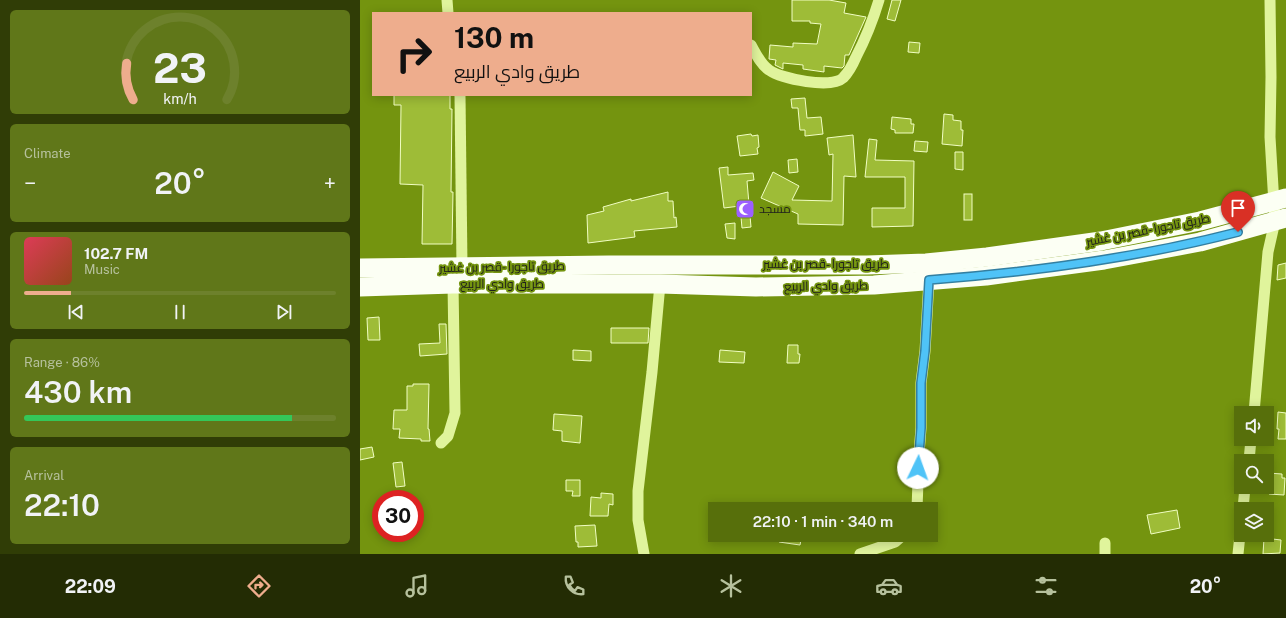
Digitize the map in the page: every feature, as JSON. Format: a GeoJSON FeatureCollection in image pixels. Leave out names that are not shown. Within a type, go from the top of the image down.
{"type":"FeatureCollection","features":[{"type":"Feature","properties":{"kind":"highway","name":"طريق تاجورا -قصر بن غشير"},"geometry":{"type":"LineString","coordinates":[[360,268],[608,265],[867,265],[926,263],[987,257],[1101,241],[1200,222],[1280,200]]}},
{"type":"Feature","properties":{"kind":"highway","name":"طريق وادي الربيع"},"geometry":{"type":"LineString","coordinates":[[360,287],[453,284],[660,284],[756,287],[874,285],[986,276],[1104,260],[1200,242],[1281,220]]}},
{"type":"Feature","properties":{"kind":"street"},"geometry":{"type":"LineString","coordinates":[[447,0],[448,12]]}},
{"type":"Feature","properties":{"kind":"street"},"geometry":{"type":"LineString","coordinates":[[752,47],[765,67],[774,73],[817,83],[831,82],[842,79],[850,70],[867,37],[879,0]]}},
{"type":"Feature","properties":{"kind":"street"},"geometry":{"type":"LineString","coordinates":[[1255,406],[1268,252],[1281,220],[1280,200],[1270,137],[1270,0]]}},
{"type":"Feature","properties":{"kind":"street"},"geometry":{"type":"LineString","coordinates":[[460,96],[462,267]]}},
{"type":"Feature","properties":{"kind":"street"},"geometry":{"type":"LineString","coordinates":[[917,502],[921,428],[921,383],[925,351],[929,280]]}},
{"type":"Feature","properties":{"kind":"street"},"geometry":{"type":"LineString","coordinates":[[441,443],[448,436],[455,413],[453,284]]}},
{"type":"Feature","properties":{"kind":"street"},"geometry":{"type":"LineString","coordinates":[[644,554],[638,520],[638,491],[652,372],[660,284]]}},
{"type":"Feature","properties":{"kind":"street"},"geometry":{"type":"LineString","coordinates":[[860,554],[895,542]]}},
{"type":"Feature","properties":{"kind":"street"},"geometry":{"type":"LineString","coordinates":[[1238,554],[1239,542]]}},
{"type":"Feature","properties":{"kind":"building"},"geometry":{"type":"Polygon","coordinates":[[[792,0],[829,0],[846,3],[844,13],[866,17],[849,55],[845,55],[844,66],[842,68],[824,66],[824,72],[803,69],[803,65],[783,63],[783,69],[775,65],[776,60],[769,59],[770,45],[793,47],[793,43],[817,44],[821,24],[810,23],[810,21],[792,21],[792,0]]]}},
{"type":"Feature","properties":{"kind":"building"},"geometry":{"type":"Polygon","coordinates":[[[892,0],[901,0],[895,21],[887,19],[892,0]]]}},
{"type":"Feature","properties":{"kind":"building"},"geometry":{"type":"Polygon","coordinates":[[[909,42],[920,43],[919,53],[908,52],[909,42]]]}},
{"type":"Feature","properties":{"kind":"building"},"geometry":{"type":"Polygon","coordinates":[[[394,96],[450,96],[450,109],[452,109],[452,244],[422,244],[423,185],[400,184],[401,105],[394,105],[394,96]]]}},
{"type":"Feature","properties":{"kind":"building"},"geometry":{"type":"Polygon","coordinates":[[[805,98],[807,118],[821,117],[823,134],[805,136],[805,130],[800,130],[798,108],[792,108],[791,99],[805,98]]]}},
{"type":"Feature","properties":{"kind":"building"},"geometry":{"type":"Polygon","coordinates":[[[944,114],[953,115],[953,120],[961,121],[961,130],[963,130],[962,146],[942,144],[944,114]]]}},
{"type":"Feature","properties":{"kind":"building"},"geometry":{"type":"Polygon","coordinates":[[[892,117],[911,119],[911,124],[914,124],[913,133],[895,133],[895,130],[891,129],[892,117]]]}},
{"type":"Feature","properties":{"kind":"building"},"geometry":{"type":"Polygon","coordinates":[[[751,134],[752,136],[758,135],[758,154],[740,156],[737,136],[751,134]]]}},
{"type":"Feature","properties":{"kind":"building"},"geometry":{"type":"Polygon","coordinates":[[[853,135],[856,177],[844,176],[843,225],[798,224],[798,214],[761,198],[773,172],[799,186],[792,200],[832,201],[833,154],[829,155],[827,138],[853,135]]]}},
{"type":"Feature","properties":{"kind":"building"},"geometry":{"type":"Polygon","coordinates":[[[869,139],[877,140],[875,160],[914,161],[913,226],[872,227],[872,208],[905,208],[905,177],[865,177],[869,139]]]}},
{"type":"Feature","properties":{"kind":"building"},"geometry":{"type":"Polygon","coordinates":[[[915,141],[928,142],[927,152],[914,151],[915,141]]]}},
{"type":"Feature","properties":{"kind":"building"},"geometry":{"type":"Polygon","coordinates":[[[955,152],[963,152],[963,170],[955,169],[955,152]]]}},
{"type":"Feature","properties":{"kind":"building"},"geometry":{"type":"Polygon","coordinates":[[[797,159],[798,172],[789,173],[788,160],[797,159]]]}},
{"type":"Feature","properties":{"kind":"building"},"geometry":{"type":"Polygon","coordinates":[[[728,167],[728,175],[753,173],[754,180],[747,181],[751,227],[742,228],[740,206],[724,208],[719,168],[728,167]]]}},
{"type":"Feature","properties":{"kind":"building"},"geometry":{"type":"Polygon","coordinates":[[[668,192],[668,201],[673,201],[674,218],[676,217],[677,227],[634,231],[635,237],[588,243],[587,215],[604,211],[603,207],[631,199],[631,201],[668,192]]]}},
{"type":"Feature","properties":{"kind":"building"},"geometry":{"type":"Polygon","coordinates":[[[964,194],[972,194],[972,220],[964,220],[964,194]]]}},
{"type":"Feature","properties":{"kind":"building"},"geometry":{"type":"Polygon","coordinates":[[[735,223],[735,239],[727,238],[725,224],[735,223]]]}},
{"type":"Feature","properties":{"kind":"building"},"geometry":{"type":"Polygon","coordinates":[[[1286,263],[1286,278],[1277,280],[1278,265],[1286,263]]]}},
{"type":"Feature","properties":{"kind":"building"},"geometry":{"type":"Polygon","coordinates":[[[379,317],[380,340],[368,340],[367,318],[379,317]]]}},
{"type":"Feature","properties":{"kind":"building"},"geometry":{"type":"Polygon","coordinates":[[[439,324],[446,324],[447,354],[420,356],[419,344],[440,343],[439,324]]]}},
{"type":"Feature","properties":{"kind":"building"},"geometry":{"type":"Polygon","coordinates":[[[611,328],[649,328],[648,343],[611,343],[611,328]]]}},
{"type":"Feature","properties":{"kind":"building"},"geometry":{"type":"Polygon","coordinates":[[[788,345],[798,345],[798,354],[800,354],[799,363],[787,363],[788,345]]]}},
{"type":"Feature","properties":{"kind":"building"},"geometry":{"type":"Polygon","coordinates":[[[573,350],[591,351],[591,361],[573,360],[573,350]]]}},
{"type":"Feature","properties":{"kind":"building"},"geometry":{"type":"Polygon","coordinates":[[[720,350],[745,352],[744,363],[719,362],[720,350]]]}},
{"type":"Feature","properties":{"kind":"building"},"geometry":{"type":"Polygon","coordinates":[[[413,384],[429,384],[428,429],[430,441],[399,438],[400,429],[393,429],[394,410],[407,410],[407,386],[413,386],[413,384]]]}},
{"type":"Feature","properties":{"kind":"building"},"geometry":{"type":"Polygon","coordinates":[[[1278,412],[1286,413],[1286,439],[1278,439],[1278,412]]]}},
{"type":"Feature","properties":{"kind":"building"},"geometry":{"type":"Polygon","coordinates":[[[554,414],[582,416],[580,443],[562,441],[562,431],[553,430],[554,414]]]}},
{"type":"Feature","properties":{"kind":"building"},"geometry":{"type":"Polygon","coordinates":[[[372,447],[374,457],[360,460],[360,449],[372,447]]]}},
{"type":"Feature","properties":{"kind":"building"},"geometry":{"type":"Polygon","coordinates":[[[402,462],[405,486],[396,487],[393,463],[402,462]]]}},
{"type":"Feature","properties":{"kind":"building"},"geometry":{"type":"Polygon","coordinates":[[[1274,473],[1282,474],[1282,478],[1285,478],[1284,495],[1269,494],[1274,494],[1274,473]]]}},
{"type":"Feature","properties":{"kind":"building"},"geometry":{"type":"Polygon","coordinates":[[[566,480],[580,480],[580,496],[572,496],[573,491],[566,491],[566,480]]]}},
{"type":"Feature","properties":{"kind":"building"},"geometry":{"type":"Polygon","coordinates":[[[601,493],[613,494],[613,505],[609,504],[608,516],[590,516],[591,497],[601,498],[601,493]]]}},
{"type":"Feature","properties":{"kind":"building"},"geometry":{"type":"Polygon","coordinates":[[[1177,510],[1180,528],[1151,534],[1147,515],[1177,510]]]}},
{"type":"Feature","properties":{"kind":"building"},"geometry":{"type":"Polygon","coordinates":[[[595,525],[597,546],[578,547],[578,542],[576,542],[575,526],[595,525]]]}},
{"type":"Feature","properties":{"kind":"building"},"geometry":{"type":"Polygon","coordinates":[[[1274,539],[1281,540],[1280,553],[1263,554],[1264,542],[1274,542],[1274,539]]]}},
{"type":"Feature","properties":{"kind":"building"},"geometry":{"type":"Polygon","coordinates":[[[779,542],[801,542],[800,545],[779,542]]]}},
{"type":"Feature","properties":{"kind":"place","name":"مسجد"},"geometry":{"type":"Point","coordinates":[745,209]}},
{"type":"Feature","properties":{"kind":"route"},"geometry":{"type":"LineString","coordinates":[[918,468],[921,428],[921,383],[925,351],[929,280],[986,276],[1104,260],[1200,242],[1238,232]]}}]}
